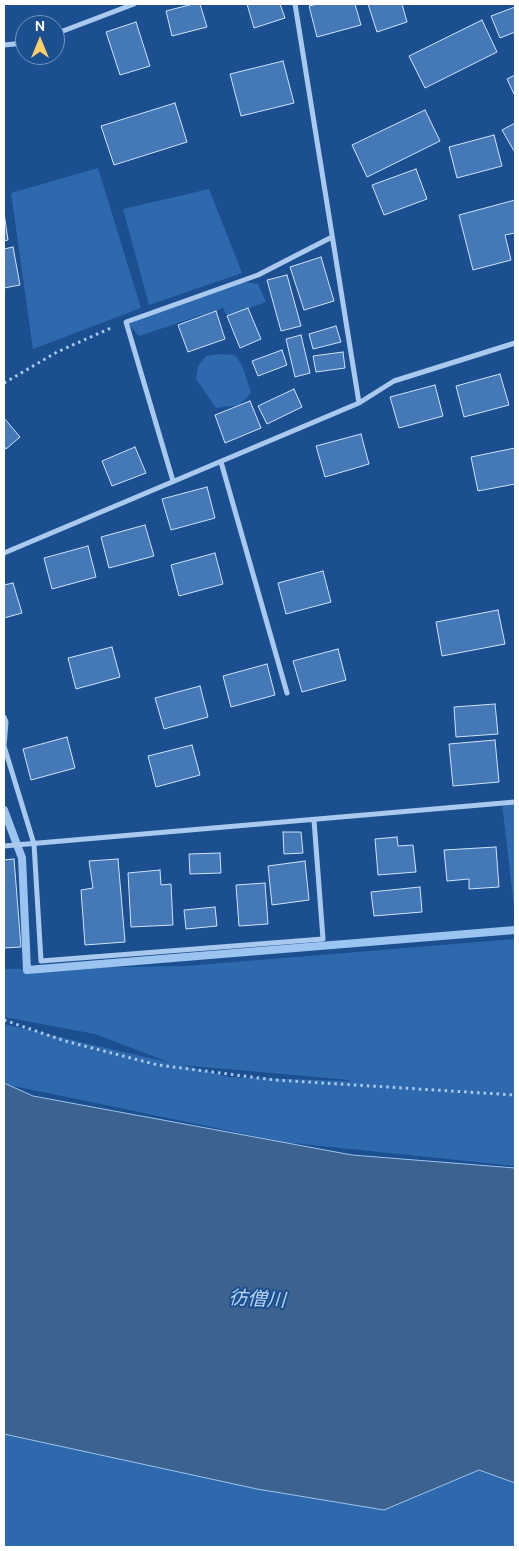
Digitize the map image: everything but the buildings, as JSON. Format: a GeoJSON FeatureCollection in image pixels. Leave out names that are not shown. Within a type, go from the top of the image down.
{"type":"FeatureCollection","features":[{"type":"Feature","properties":{"kind":"street"},"geometry":{"type":"LineString","coordinates":[[65,30],[134,4]]}},
{"type":"Feature","properties":{"kind":"street"},"geometry":{"type":"LineString","coordinates":[[295,4],[359,403]]}},
{"type":"Feature","properties":{"kind":"street"},"geometry":{"type":"LineString","coordinates":[[173,481],[126,322],[258,275],[332,237]]}},
{"type":"Feature","properties":{"kind":"street"},"geometry":{"type":"LineString","coordinates":[[4,553],[359,403],[394,381],[515,342]]}},
{"type":"Feature","properties":{"kind":"street"},"geometry":{"type":"LineString","coordinates":[[221,462],[287,693]]}},
{"type":"Feature","properties":{"kind":"street"},"geometry":{"type":"LineString","coordinates":[[4,716],[6,722],[4,746],[34,844],[41,961],[323,939],[314,820]]}},
{"type":"Feature","properties":{"kind":"street"},"geometry":{"type":"LineString","coordinates":[[4,846],[515,802]]}},
{"type":"Feature","properties":{"kind":"path"},"geometry":{"type":"LineString","coordinates":[[4,383],[57,352],[126,322]]}},
{"type":"Feature","properties":{"kind":"path"},"geometry":{"type":"LineString","coordinates":[[4,1020],[65,1041],[158,1065],[275,1080],[515,1095]]}},
{"type":"Feature","properties":{"kind":"shaded area"},"geometry":{"type":"Polygon","coordinates":[[[98,168],[141,308],[33,349],[11,193],[98,168]]]}},
{"type":"Feature","properties":{"kind":"shaded area"},"geometry":{"type":"Polygon","coordinates":[[[209,189],[242,273],[149,305],[123,209],[209,189]]]}},
{"type":"Feature","properties":{"kind":"shaded area"},"geometry":{"type":"Polygon","coordinates":[[[240,281],[258,284],[266,302],[227,316],[223,308],[139,336],[126,322],[240,281]]]}},
{"type":"Feature","properties":{"kind":"shaded area"},"geometry":{"type":"Polygon","coordinates":[[[235,355],[242,365],[251,393],[239,405],[216,408],[196,379],[198,366],[206,356],[235,355]]]}},
{"type":"Feature","properties":{"kind":"shaded area"},"geometry":{"type":"Polygon","coordinates":[[[515,802],[515,907],[514,907],[502,803],[515,802]]]}},
{"type":"Feature","properties":{"kind":"shaded area"},"geometry":{"type":"Polygon","coordinates":[[[515,939],[515,1166],[283,1142],[4,1084],[4,1024],[171,1063],[95,1034],[4,1017],[4,969],[186,966],[515,939]],[[182,1065],[229,1077],[349,1080],[182,1065]]]}},
{"type":"Feature","properties":{"kind":"shaded area"},"geometry":{"type":"Polygon","coordinates":[[[4,1413],[515,1472],[515,1547],[4,1547],[4,1413]]]}},
{"type":"Feature","properties":{"kind":"water","name":"彷僧川"},"geometry":{"type":"Polygon","coordinates":[[[4,1083],[33,1096],[352,1155],[515,1168],[515,1483],[479,1470],[384,1510],[257,1489],[4,1434],[4,1083]]]}},
{"type":"Feature","properties":{"kind":"waterway"},"geometry":{"type":"LineString","coordinates":[[4,810],[22,858],[27,970],[515,930]]}}]}
